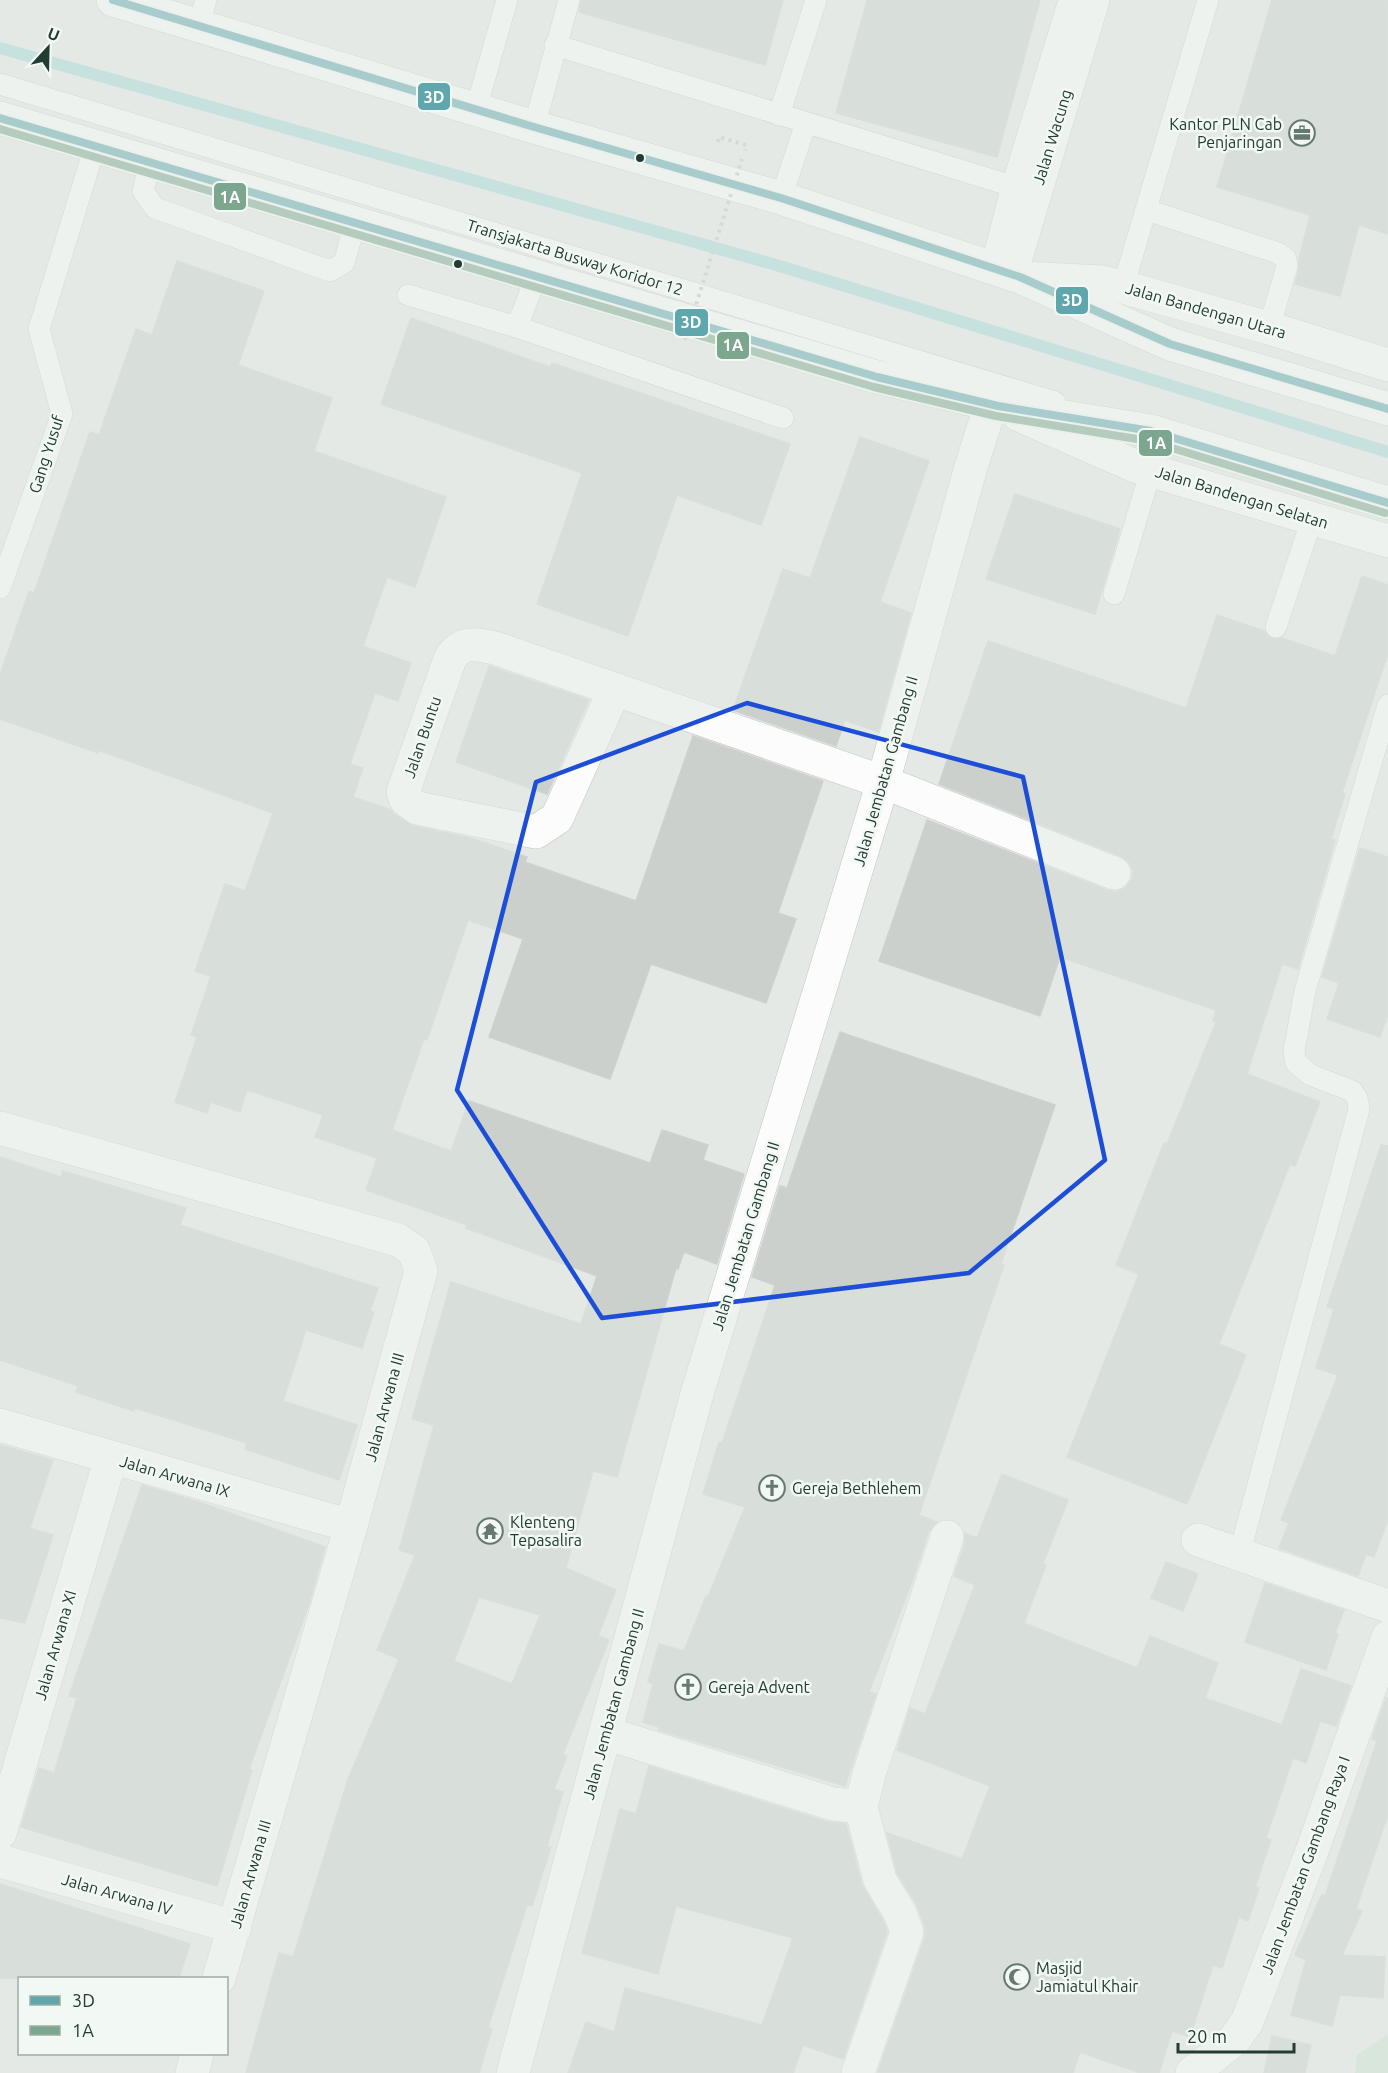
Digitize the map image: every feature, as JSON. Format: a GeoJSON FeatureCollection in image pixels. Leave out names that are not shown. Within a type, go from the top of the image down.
{"type":"FeatureCollection","features":[{"type":"Feature","properties":{"kind":"street","name":"Jalan Bandengan Utara"},"geometry":{"type":"LineString","coordinates":[[113,0],[202,13],[476,109],[781,198],[1007,273],[1170,344],[1388,410]]}},
{"type":"Feature","properties":{"kind":"street","name":"Jalan Wacung"},"geometry":{"type":"LineString","coordinates":[[1007,273],[1093,0]]}},
{"type":"Feature","properties":{"kind":"street","name":"Jalan Bandengan Selatan"},"geometry":{"type":"LineString","coordinates":[[0,118],[877,377],[994,405],[1150,431],[1388,503]]}},
{"type":"Feature","properties":{"kind":"street","name":"Jalan Bandengan Utara"},"geometry":{"type":"LineString","coordinates":[[1007,273],[1102,282],[1386,359]]}},
{"type":"Feature","properties":{"kind":"street","name":"Jalan Bandengan Selatan"},"geometry":{"type":"LineString","coordinates":[[994,405],[1135,466],[1388,541]]}},
{"type":"Feature","properties":{"kind":"street","name":"Jalan Jembatan Gambang II"},"geometry":{"type":"LineString","coordinates":[[513,2073],[697,1394],[884,782],[971,467],[994,405]]}},
{"type":"Feature","properties":{"kind":"street","name":"Jalan Buntu"},"geometry":{"type":"LineString","coordinates":[[615,689],[557,819],[536,832],[417,808],[406,800],[403,792],[435,697],[455,649],[477,645],[495,648],[615,689],[884,782],[1114,873]]}},
{"type":"Feature","properties":{"kind":"street","name":"Jalan Arwana III"},"geometry":{"type":"LineString","coordinates":[[0,1128],[398,1240],[414,1251],[421,1271],[351,1526],[219,1977]]}},
{"type":"Feature","properties":{"kind":"street","name":"Jalan Arwana IX"},"geometry":{"type":"LineString","coordinates":[[0,1425],[351,1526]]}},
{"type":"Feature","properties":{"kind":"street","name":"Jalan Arwana XI"},"geometry":{"type":"LineString","coordinates":[[0,1833],[111,1457]]}},
{"type":"Feature","properties":{"kind":"street"},"geometry":{"type":"LineString","coordinates":[[858,2073],[907,1932],[900,1913],[880,1880],[861,1807],[869,1774],[947,1537]]}},
{"type":"Feature","properties":{"kind":"street"},"geometry":{"type":"LineString","coordinates":[[1198,1540],[1388,1606]]}},
{"type":"Feature","properties":{"kind":"street","name":"Jalan Jembatan Gambang Raya I"},"geometry":{"type":"LineString","coordinates":[[1192,2073],[1234,2040],[1246,2022],[1312,1851],[1388,1636]]}},
{"type":"Feature","properties":{"kind":"street"},"geometry":{"type":"LineString","coordinates":[[605,1733],[833,1804],[861,1807]]}},
{"type":"Feature","properties":{"kind":"street","name":"Jalan Arwana IV"},"geometry":{"type":"LineString","coordinates":[[0,1860],[235,1927]]}},
{"type":"Feature","properties":{"kind":"street"},"geometry":{"type":"LineString","coordinates":[[192,2073],[197,2055]]}},
{"type":"Feature","properties":{"kind":"lane"},"geometry":{"type":"LineString","coordinates":[[476,109],[507,0]]}},
{"type":"Feature","properties":{"kind":"lane"},"geometry":{"type":"LineString","coordinates":[[534,126],[569,0]]}},
{"type":"Feature","properties":{"kind":"lane"},"geometry":{"type":"LineString","coordinates":[[779,114],[816,0]]}},
{"type":"Feature","properties":{"kind":"lane"},"geometry":{"type":"LineString","coordinates":[[1007,273],[1012,186],[1069,0]]}},
{"type":"Feature","properties":{"kind":"lane"},"geometry":{"type":"LineString","coordinates":[[1123,287],[1208,0]]}},
{"type":"Feature","properties":{"kind":"lane"},"geometry":{"type":"LineString","coordinates":[[555,45],[1012,186]]}},
{"type":"Feature","properties":{"kind":"lane","name":"Transjakarta Busway Koridor 12"},"geometry":{"type":"LineString","coordinates":[[0,84],[1150,431]]}},
{"type":"Feature","properties":{"kind":"lane"},"geometry":{"type":"LineString","coordinates":[[781,198],[806,123]]}},
{"type":"Feature","properties":{"kind":"lane","name":"Gang Yusuf"},"geometry":{"type":"LineString","coordinates":[[0,588],[62,414],[39,329],[95,146]]}},
{"type":"Feature","properties":{"kind":"lane"},"geometry":{"type":"LineString","coordinates":[[150,162],[143,191],[155,208],[330,271],[345,263],[355,223]]}},
{"type":"Feature","properties":{"kind":"lane"},"geometry":{"type":"LineString","coordinates":[[1147,210],[1278,254],[1286,259],[1287,266],[1269,328]]}},
{"type":"Feature","properties":{"kind":"lane"},"geometry":{"type":"LineString","coordinates":[[517,327],[536,277]]}},
{"type":"Feature","properties":{"kind":"lane"},"geometry":{"type":"LineString","coordinates":[[408,295],[517,327],[783,418]]}},
{"type":"Feature","properties":{"kind":"lane"},"geometry":{"type":"LineString","coordinates":[[1114,594],[1151,470]]}},
{"type":"Feature","properties":{"kind":"lane"},"geometry":{"type":"LineString","coordinates":[[1276,627],[1312,519]]}},
{"type":"Feature","properties":{"kind":"lane"},"geometry":{"type":"LineString","coordinates":[[1239,1555],[1359,1109],[1357,1098],[1352,1091],[1311,1075],[1296,1063],[1294,1051],[1305,991],[1388,705]]}},
{"type":"Feature","properties":{"kind":"path"},"geometry":{"type":"LineString","coordinates":[[685,340],[742,159]]}},
{"type":"Feature","properties":{"kind":"highlighted area"},"geometry":{"type":"Polygon","coordinates":[[[747,703],[1023,777],[1105,1160],[969,1273],[602,1318],[457,1090],[536,782],[747,703]]]}},
{"type":"Feature","properties":{"kind":"green space"},"geometry":{"type":"Polygon","coordinates":[[[1388,2034],[1388,2073],[1355,2073],[1357,2055],[1388,2034]]]}},
{"type":"Feature","properties":{"kind":"building"},"geometry":{"type":"Polygon","coordinates":[[[581,0],[783,0],[765,65],[579,12],[581,0]]]}},
{"type":"Feature","properties":{"kind":"building"},"geometry":{"type":"Polygon","coordinates":[[[867,0],[1040,0],[997,157],[836,113],[867,0]]]}},
{"type":"Feature","properties":{"kind":"building","name":"Kantor PLN Cab Penjaringan"},"geometry":{"type":"Polygon","coordinates":[[[1272,0],[1388,0],[1388,234],[1359,225],[1340,296],[1295,284],[1310,215],[1217,187],[1272,0]]]}},
{"type":"Feature","properties":{"kind":"building"},"geometry":{"type":"Polygon","coordinates":[[[177,261],[264,291],[238,365],[332,398],[314,451],[446,497],[415,587],[387,577],[363,646],[411,663],[398,701],[375,693],[350,764],[363,768],[353,797],[391,810],[413,826],[471,838],[527,857],[525,862],[636,901],[693,736],[823,781],[778,913],[796,919],[766,1003],[651,964],[610,1079],[489,1037],[523,939],[468,920],[427,1040],[424,1039],[392,1130],[451,1151],[469,1101],[650,1163],[662,1130],[708,1145],[703,1160],[744,1174],[717,1264],[684,1252],[678,1269],[676,1268],[617,1477],[593,1471],[566,1568],[616,1590],[598,1636],[609,1640],[563,1754],[567,1756],[554,1789],[563,1792],[547,1846],[551,1847],[532,1906],[527,1905],[488,2028],[492,2029],[479,2073],[246,2073],[279,1953],[293,1957],[348,1779],[399,1659],[377,1650],[415,1555],[399,1550],[434,1425],[412,1419],[451,1282],[581,1324],[597,1276],[466,1228],[467,1225],[366,1190],[377,1158],[315,1137],[323,1115],[247,1090],[240,1112],[211,1102],[207,1113],[175,1102],[197,1037],[191,1035],[211,976],[195,971],[225,884],[245,891],[273,813],[98,750],[98,753],[0,719],[0,675],[29,591],[34,593],[90,432],[99,435],[136,329],[152,335],[177,261]],[[479,1597],[454,1661],[512,1684],[540,1615],[479,1597]]]}},
{"type":"Feature","properties":{"kind":"building"},"geometry":{"type":"Polygon","coordinates":[[[411,318],[550,367],[552,363],[790,444],[761,525],[677,495],[628,636],[537,604],[582,473],[381,404],[411,318]]]}},
{"type":"Feature","properties":{"kind":"building"},"geometry":{"type":"Polygon","coordinates":[[[860,437],[929,461],[880,602],[911,613],[878,732],[845,720],[836,746],[733,710],[783,569],[810,578],[860,437]]]}},
{"type":"Feature","properties":{"kind":"building"},"geometry":{"type":"Polygon","coordinates":[[[1015,494],[1120,529],[1095,614],[986,579],[1015,494]]]}},
{"type":"Feature","properties":{"kind":"building"},"geometry":{"type":"Polygon","coordinates":[[[1362,576],[1388,585],[1388,653],[1342,793],[1345,794],[1331,839],[1335,840],[1298,969],[1282,964],[1247,1074],[1320,1102],[1295,1166],[1290,1164],[1219,1344],[1246,1355],[1187,1504],[1067,1457],[1139,1274],[1116,1265],[1164,1143],[1167,1144],[1216,1022],[1213,1021],[1216,1010],[1060,957],[1040,1016],[879,961],[927,820],[1107,890],[1116,892],[1125,888],[1132,879],[1133,871],[1129,862],[1121,856],[939,784],[988,641],[1186,708],[1217,615],[1264,631],[1273,639],[1282,638],[1335,656],[1362,576]]]}},
{"type":"Feature","properties":{"kind":"building"},"geometry":{"type":"Polygon","coordinates":[[[489,666],[589,700],[547,794],[456,762],[489,666]]]}},
{"type":"Feature","properties":{"kind":"building"},"geometry":{"type":"Polygon","coordinates":[[[1360,848],[1388,857],[1388,1013],[1380,1037],[1327,1019],[1339,983],[1322,977],[1360,848]]]}},
{"type":"Feature","properties":{"kind":"building"},"geometry":{"type":"Polygon","coordinates":[[[840,1032],[1055,1105],[1001,1264],[1004,1265],[919,1515],[937,1522],[929,1531],[912,1582],[869,1692],[876,1694],[845,1786],[658,1730],[659,1727],[643,1722],[653,1684],[648,1682],[659,1644],[684,1651],[745,1507],[703,1494],[719,1442],[722,1443],[775,1285],[752,1277],[780,1186],[787,1188],[840,1032]]]}},
{"type":"Feature","properties":{"kind":"building"},"geometry":{"type":"Polygon","coordinates":[[[1381,1145],[1388,1146],[1388,1520],[1374,1557],[1366,1554],[1358,1576],[1279,1548],[1289,1523],[1281,1520],[1338,1375],[1316,1368],[1334,1309],[1327,1307],[1381,1145]]]}},
{"type":"Feature","properties":{"kind":"building"},"geometry":{"type":"Polygon","coordinates":[[[0,1157],[61,1177],[63,1171],[186,1208],[180,1225],[378,1288],[370,1311],[374,1312],[362,1348],[306,1330],[283,1401],[357,1425],[339,1480],[245,1449],[247,1443],[76,1392],[78,1386],[0,1360],[0,1157]]]}},
{"type":"Feature","properties":{"kind":"building"},"geometry":{"type":"Polygon","coordinates":[[[0,1445],[53,1460],[30,1528],[53,1535],[25,1623],[0,1618],[0,1445]]]}},
{"type":"Feature","properties":{"kind":"building"},"geometry":{"type":"Polygon","coordinates":[[[1002,1474],[1068,1500],[1043,1564],[1046,1565],[1024,1623],[1137,1668],[1150,1636],[1218,1663],[1205,1698],[1282,1725],[1301,1669],[1351,1686],[1336,1726],[1320,1721],[1306,1763],[1293,1758],[1266,1838],[1271,1840],[1255,1887],[1259,1888],[1248,1921],[1239,1917],[1222,1968],[1213,1965],[1190,2037],[1172,2031],[1159,2073],[1140,2073],[1080,2052],[1073,2073],[878,2072],[925,1937],[925,1926],[916,1903],[897,1873],[887,1833],[962,1859],[990,1786],[897,1750],[910,1708],[925,1714],[975,1585],[954,1576],[965,1543],[965,1533],[977,1538],[1002,1474]]]}},
{"type":"Feature","properties":{"kind":"building"},"geometry":{"type":"Polygon","coordinates":[[[142,1485],[202,1503],[325,1547],[309,1604],[249,1769],[252,1770],[217,1886],[21,1827],[39,1768],[54,1773],[77,1698],[69,1696],[142,1485]]]}},
{"type":"Feature","properties":{"kind":"building"},"geometry":{"type":"Polygon","coordinates":[[[1166,1562],[1198,1574],[1183,1611],[1151,1598],[1166,1562]]]}},
{"type":"Feature","properties":{"kind":"building"},"geometry":{"type":"Polygon","coordinates":[[[1265,1583],[1344,1610],[1335,1633],[1338,1634],[1326,1670],[1245,1642],[1265,1583]]]}},
{"type":"Feature","properties":{"kind":"building"},"geometry":{"type":"Polygon","coordinates":[[[1386,1698],[1388,1698],[1388,1814],[1356,1909],[1362,1911],[1342,1955],[1385,1957],[1383,1998],[1340,1995],[1332,2026],[1291,2015],[1306,1960],[1295,1955],[1322,1894],[1325,1896],[1377,1741],[1372,1739],[1386,1698]]]}},
{"type":"Feature","properties":{"kind":"building"},"geometry":{"type":"Polygon","coordinates":[[[649,1766],[827,1822],[846,1824],[862,1885],[887,1932],[843,2059],[803,2045],[793,2073],[568,2073],[586,2022],[614,2032],[625,1988],[762,2025],[793,1938],[676,1906],[658,1974],[582,1953],[620,1809],[636,1814],[649,1766]]]}},
{"type":"Feature","properties":{"kind":"building"},"geometry":{"type":"Polygon","coordinates":[[[0,1884],[190,1944],[179,1977],[0,1978],[0,1884]]]}},
{"type":"Feature","properties":{"kind":"building"},"geometry":{"type":"Polygon","coordinates":[[[1272,2036],[1311,2045],[1305,2073],[1264,2073],[1272,2036]]]}},
{"type":"Feature","properties":{"kind":"waterway"},"geometry":{"type":"LineString","coordinates":[[0,48],[773,264],[1388,452]]}},
{"type":"Feature","properties":{"kind":"transit line","name":"3D"},"geometry":{"type":"LineString","coordinates":[[113,0],[534,127],[781,198],[1020,277],[1170,344],[1388,409]]}},
{"type":"Feature","properties":{"kind":"transit line","name":"3D"},"geometry":{"type":"LineString","coordinates":[[0,118],[877,377],[998,406],[1151,431],[1388,503]]}},
{"type":"Feature","properties":{"kind":"transit line","name":"1A"},"geometry":{"type":"LineString","coordinates":[[0,129],[874,387],[996,416],[1149,441],[1385,513]]}},
{"type":"Feature","properties":{"kind":"place","name":"Kantor PLN Cab Penjaringan"},"geometry":{"type":"Point","coordinates":[1302,133]}},
{"type":"Feature","properties":{"kind":"place","name":"Gereja Bethlehem"},"geometry":{"type":"Point","coordinates":[772,1488]}},
{"type":"Feature","properties":{"kind":"place","name":"Klenteng Tepasalira"},"geometry":{"type":"Point","coordinates":[490,1531]}},
{"type":"Feature","properties":{"kind":"place","name":"Gereja Advent"},"geometry":{"type":"Point","coordinates":[688,1687]}},
{"type":"Feature","properties":{"kind":"place","name":"Masjid Jamiatul Khair"},"geometry":{"type":"Point","coordinates":[1017,1977]}}]}
